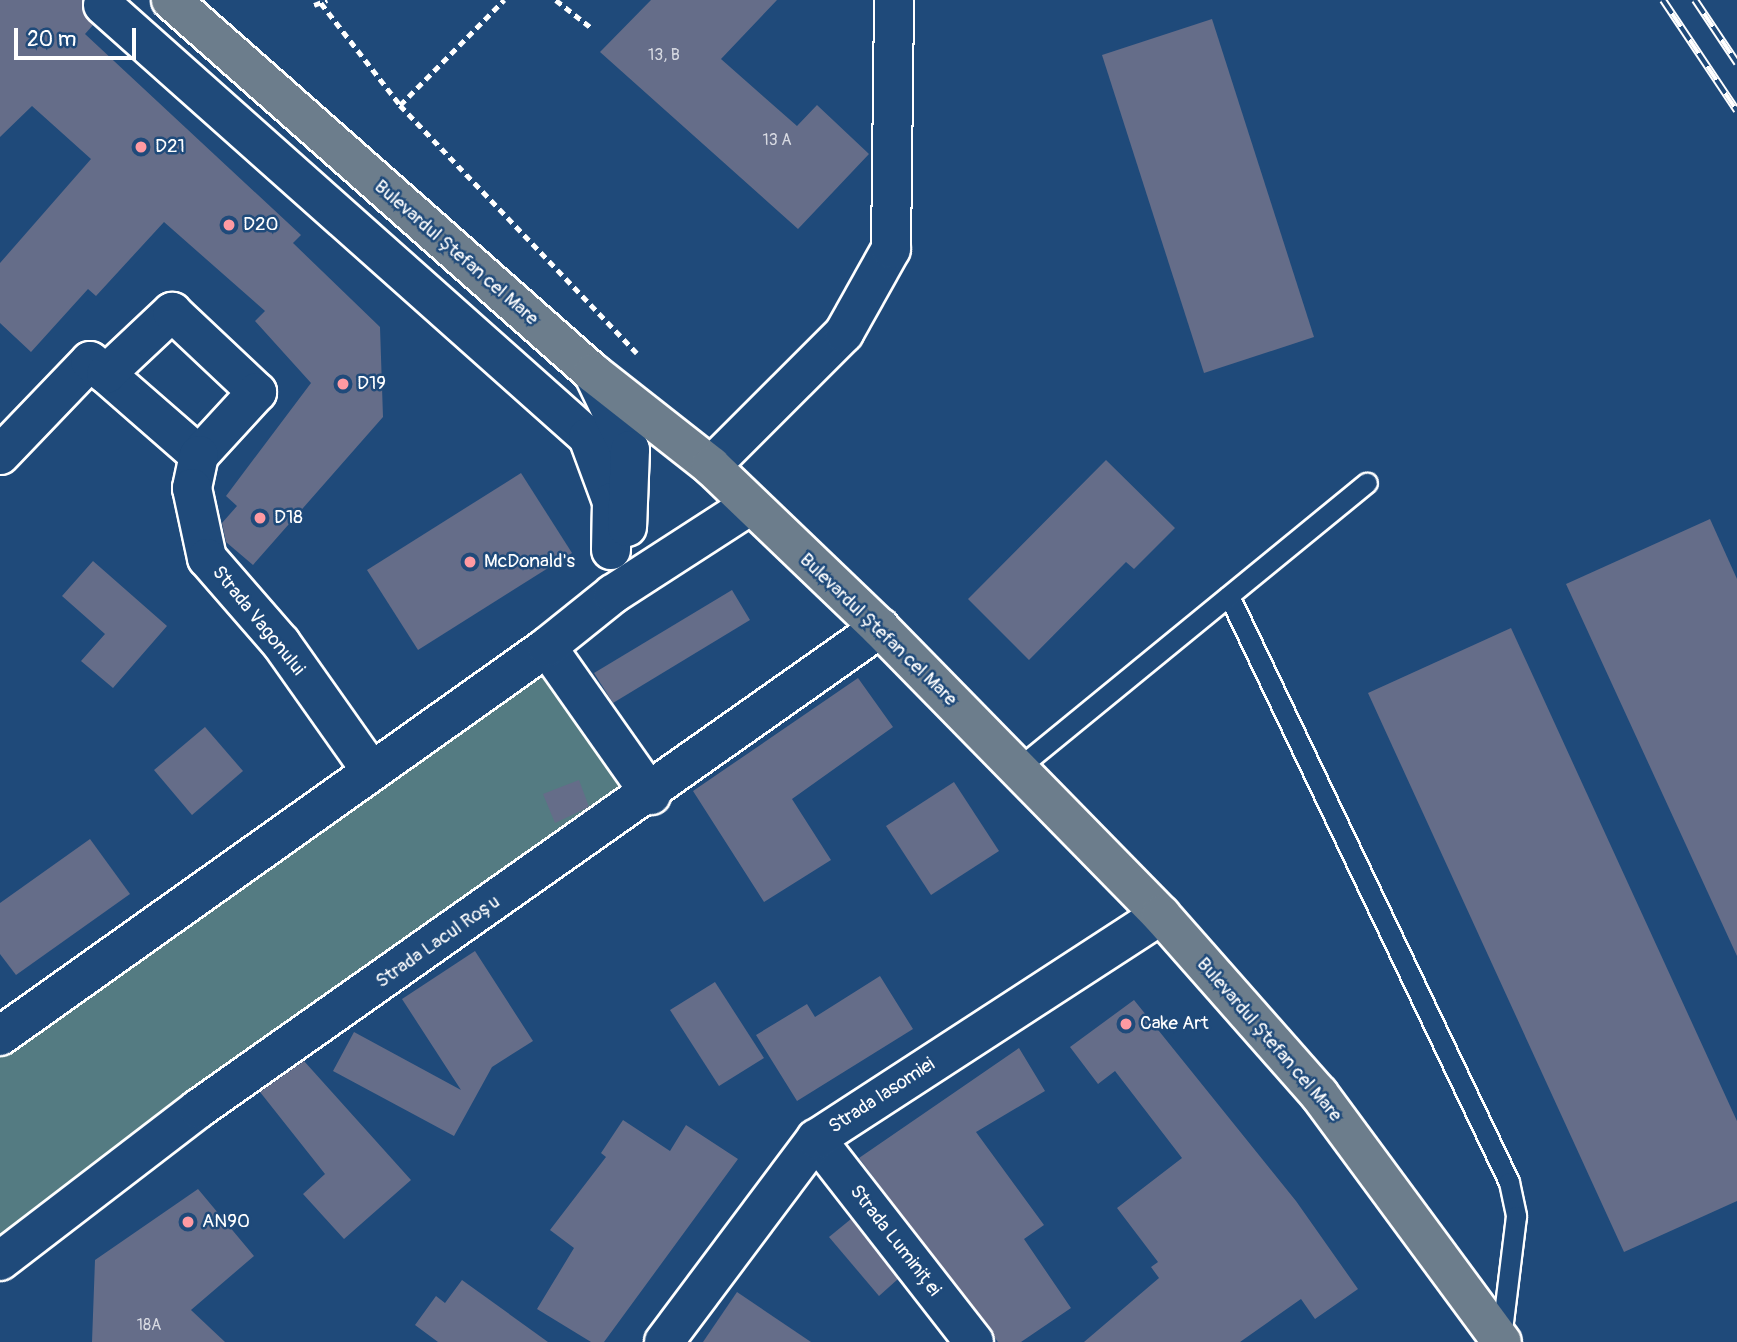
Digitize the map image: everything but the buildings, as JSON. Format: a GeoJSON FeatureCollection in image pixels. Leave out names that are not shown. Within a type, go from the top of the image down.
{"type":"FeatureCollection","features":[{"type":"Feature","properties":{"kind":"main road","name":"Bulevardul Ștefan cel Mare"},"geometry":{"type":"LineString","coordinates":[[171,0],[593,373],[711,466],[749,506],[880,628],[1161,915],[1319,1094],[1501,1341]]}},
{"type":"Feature","properties":{"kind":"street"},"geometry":{"type":"LineString","coordinates":[[711,466],[844,333],[891,248],[894,0]]}},
{"type":"Feature","properties":{"kind":"street"},"geometry":{"type":"LineString","coordinates":[[103,5],[588,437],[612,502],[611,550]]}},
{"type":"Feature","properties":{"kind":"street"},"geometry":{"type":"LineString","coordinates":[[0,455],[90,361],[199,455],[257,392],[172,312],[106,374]]}},
{"type":"Feature","properties":{"kind":"street"},"geometry":{"type":"LineString","coordinates":[[593,373],[630,450],[628,522],[613,594]]}},
{"type":"Feature","properties":{"kind":"street","name":"Strada Vagonului"},"geometry":{"type":"LineString","coordinates":[[199,455],[192,488],[207,558],[281,643],[370,769]]}},
{"type":"Feature","properties":{"kind":"street"},"geometry":{"type":"LineString","coordinates":[[0,1036],[370,769],[547,647],[613,594],[749,506]]}},
{"type":"Feature","properties":{"kind":"street","name":"Strada Lacul Roșu"},"geometry":{"type":"LineString","coordinates":[[0,1261],[198,1109],[651,794],[880,628]]}},
{"type":"Feature","properties":{"kind":"street"},"geometry":{"type":"LineString","coordinates":[[547,647],[651,794]]}},
{"type":"Feature","properties":{"kind":"street","name":"Strada Iasomiei"},"geometry":{"type":"LineString","coordinates":[[664,1342],[816,1139],[1161,915]]}},
{"type":"Feature","properties":{"kind":"street","name":"Strada Luminiței"},"geometry":{"type":"LineString","coordinates":[[816,1139],[974,1342]]}},
{"type":"Feature","properties":{"kind":"lane"},"geometry":{"type":"LineString","coordinates":[[1017,769],[1367,482]]}},
{"type":"Feature","properties":{"kind":"lane"},"geometry":{"type":"LineString","coordinates":[[1229,596],[1510,1182],[1516,1216],[1501,1341]]}},
{"type":"Feature","properties":{"kind":"path"},"geometry":{"type":"LineString","coordinates":[[400,105],[504,0]]}},
{"type":"Feature","properties":{"kind":"path"},"geometry":{"type":"LineString","coordinates":[[556,0],[593,29]]}},
{"type":"Feature","properties":{"kind":"path"},"geometry":{"type":"LineString","coordinates":[[314,5],[324,1],[400,105],[642,358]]}},
{"type":"Feature","properties":{"kind":"green space"},"geometry":{"type":"Polygon","coordinates":[[[547,647],[651,795],[0,1263],[0,1037],[547,647]]]}},
{"type":"Feature","properties":{"kind":"railway"},"geometry":{"type":"LineString","coordinates":[[1663,0],[1737,111]]}},
{"type":"Feature","properties":{"kind":"railway"},"geometry":{"type":"LineString","coordinates":[[1695,0],[1737,63]]}},
{"type":"Feature","properties":{"kind":"place","name":"D21"},"geometry":{"type":"Point","coordinates":[141,147]}},
{"type":"Feature","properties":{"kind":"place","name":"D20"},"geometry":{"type":"Point","coordinates":[229,225]}},
{"type":"Feature","properties":{"kind":"place","name":"D19"},"geometry":{"type":"Point","coordinates":[343,384]}},
{"type":"Feature","properties":{"kind":"place","name":"D18"},"geometry":{"type":"Point","coordinates":[260,518]}},
{"type":"Feature","properties":{"kind":"place","name":"McDonald's"},"geometry":{"type":"Point","coordinates":[470,562]}},
{"type":"Feature","properties":{"kind":"place","name":"Cake Art"},"geometry":{"type":"Point","coordinates":[1126,1024]}},
{"type":"Feature","properties":{"kind":"place","name":"AN90"},"geometry":{"type":"Point","coordinates":[188,1222]}}]}
